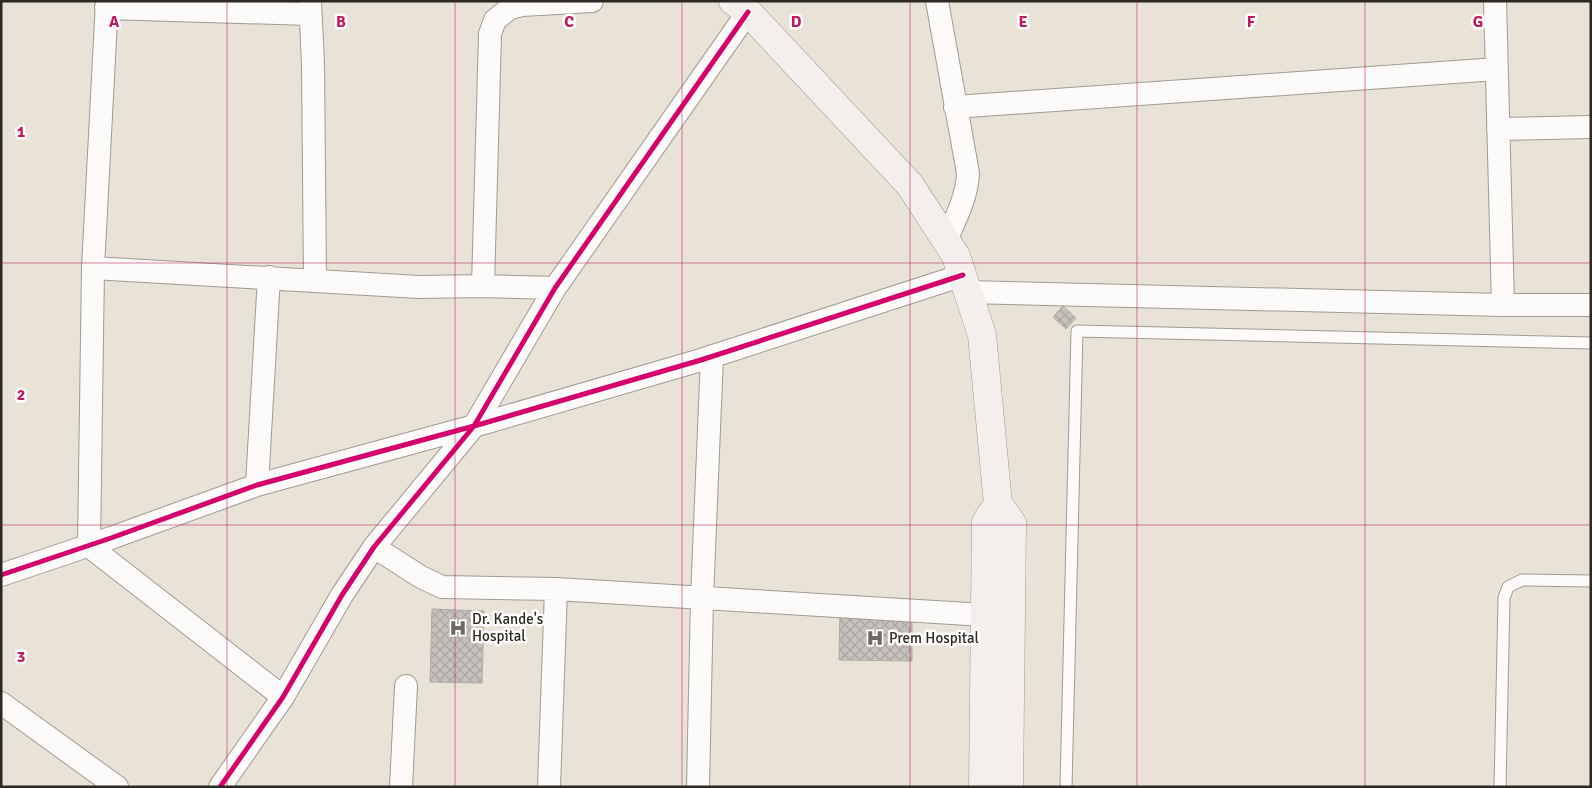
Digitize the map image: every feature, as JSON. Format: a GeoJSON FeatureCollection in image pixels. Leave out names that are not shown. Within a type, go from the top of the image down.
{"type":"FeatureCollection","features":[{"type":"Feature","properties":{"kind":"street"},"geometry":{"type":"LineString","coordinates":[[483,286],[490,34],[495,20],[510,8],[522,5],[592,1]]}},
{"type":"Feature","properties":{"kind":"street"},"geometry":{"type":"LineString","coordinates":[[937,1],[968,173],[968,185],[964,199],[946,240]]}},
{"type":"Feature","properties":{"kind":"street"},"geometry":{"type":"LineString","coordinates":[[1495,1],[1503,305]]}},
{"type":"Feature","properties":{"kind":"street"},"geometry":{"type":"LineString","coordinates":[[89,546],[93,268],[106,5],[310,8],[313,63],[315,280]]}},
{"type":"Feature","properties":{"kind":"street"},"geometry":{"type":"LineString","coordinates":[[220,787],[283,697],[342,595],[374,547],[474,426],[555,288],[740,7],[910,184],[956,256],[966,284],[982,335],[998,504],[1012,523],[1009,787]]}},
{"type":"Feature","properties":{"kind":"street"},"geometry":{"type":"LineString","coordinates":[[955,107],[1497,69]]}},
{"type":"Feature","properties":{"kind":"street"},"geometry":{"type":"LineString","coordinates":[[1498,129],[1591,127]]}},
{"type":"Feature","properties":{"kind":"street"},"geometry":{"type":"LineString","coordinates":[[93,268],[419,287],[555,288]]}},
{"type":"Feature","properties":{"kind":"street"},"geometry":{"type":"LineString","coordinates":[[257,486],[269,278]]}},
{"type":"Feature","properties":{"kind":"street"},"geometry":{"type":"LineString","coordinates":[[1,575],[89,546],[257,486],[474,426],[966,284],[1503,305],[1591,305]]}},
{"type":"Feature","properties":{"kind":"street"},"geometry":{"type":"LineString","coordinates":[[698,787],[702,598],[712,356]]}},
{"type":"Feature","properties":{"kind":"street"},"geometry":{"type":"LineString","coordinates":[[983,787],[986,522],[998,504]]}},
{"type":"Feature","properties":{"kind":"street"},"geometry":{"type":"LineString","coordinates":[[89,546],[283,697]]}},
{"type":"Feature","properties":{"kind":"street"},"geometry":{"type":"LineString","coordinates":[[374,547],[420,577],[442,587],[556,589],[985,615]]}},
{"type":"Feature","properties":{"kind":"street"},"geometry":{"type":"LineString","coordinates":[[549,787],[556,589]]}},
{"type":"Feature","properties":{"kind":"street"},"geometry":{"type":"LineString","coordinates":[[401,787],[406,686]]}},
{"type":"Feature","properties":{"kind":"street"},"geometry":{"type":"LineString","coordinates":[[1,703],[117,787]]}},
{"type":"Feature","properties":{"kind":"lane"},"geometry":{"type":"LineString","coordinates":[[1066,787],[1077,331],[1591,342]]}},
{"type":"Feature","properties":{"kind":"lane"},"geometry":{"type":"LineString","coordinates":[[1500,787],[1504,598],[1506,590],[1522,580],[1591,581]]}},
{"type":"Feature","properties":{"kind":"building"},"geometry":{"type":"Polygon","coordinates":[[[1063,306],[1076,318],[1066,329],[1053,317],[1063,306]]]}},
{"type":"Feature","properties":{"kind":"building"},"geometry":{"type":"Polygon","coordinates":[[[840,604],[912,605],[912,661],[839,660],[840,604]]]}},
{"type":"Feature","properties":{"kind":"building"},"geometry":{"type":"Polygon","coordinates":[[[432,609],[484,611],[482,683],[430,682],[432,609]]]}},
{"type":"Feature","properties":{"kind":"cycle path"},"geometry":{"type":"LineString","coordinates":[[220,787],[283,697],[342,595],[374,547],[474,426],[555,288],[748,12]]}},
{"type":"Feature","properties":{"kind":"cycle path"},"geometry":{"type":"LineString","coordinates":[[1,575],[111,538],[257,485],[474,426],[701,360],[963,275]]}},
{"type":"Feature","properties":{"kind":"place","name":"Dr. Kande's Hospital"},"geometry":{"type":"Point","coordinates":[458,628]}},
{"type":"Feature","properties":{"kind":"place","name":"Prem Hospital"},"geometry":{"type":"Point","coordinates":[875,638]}}]}
